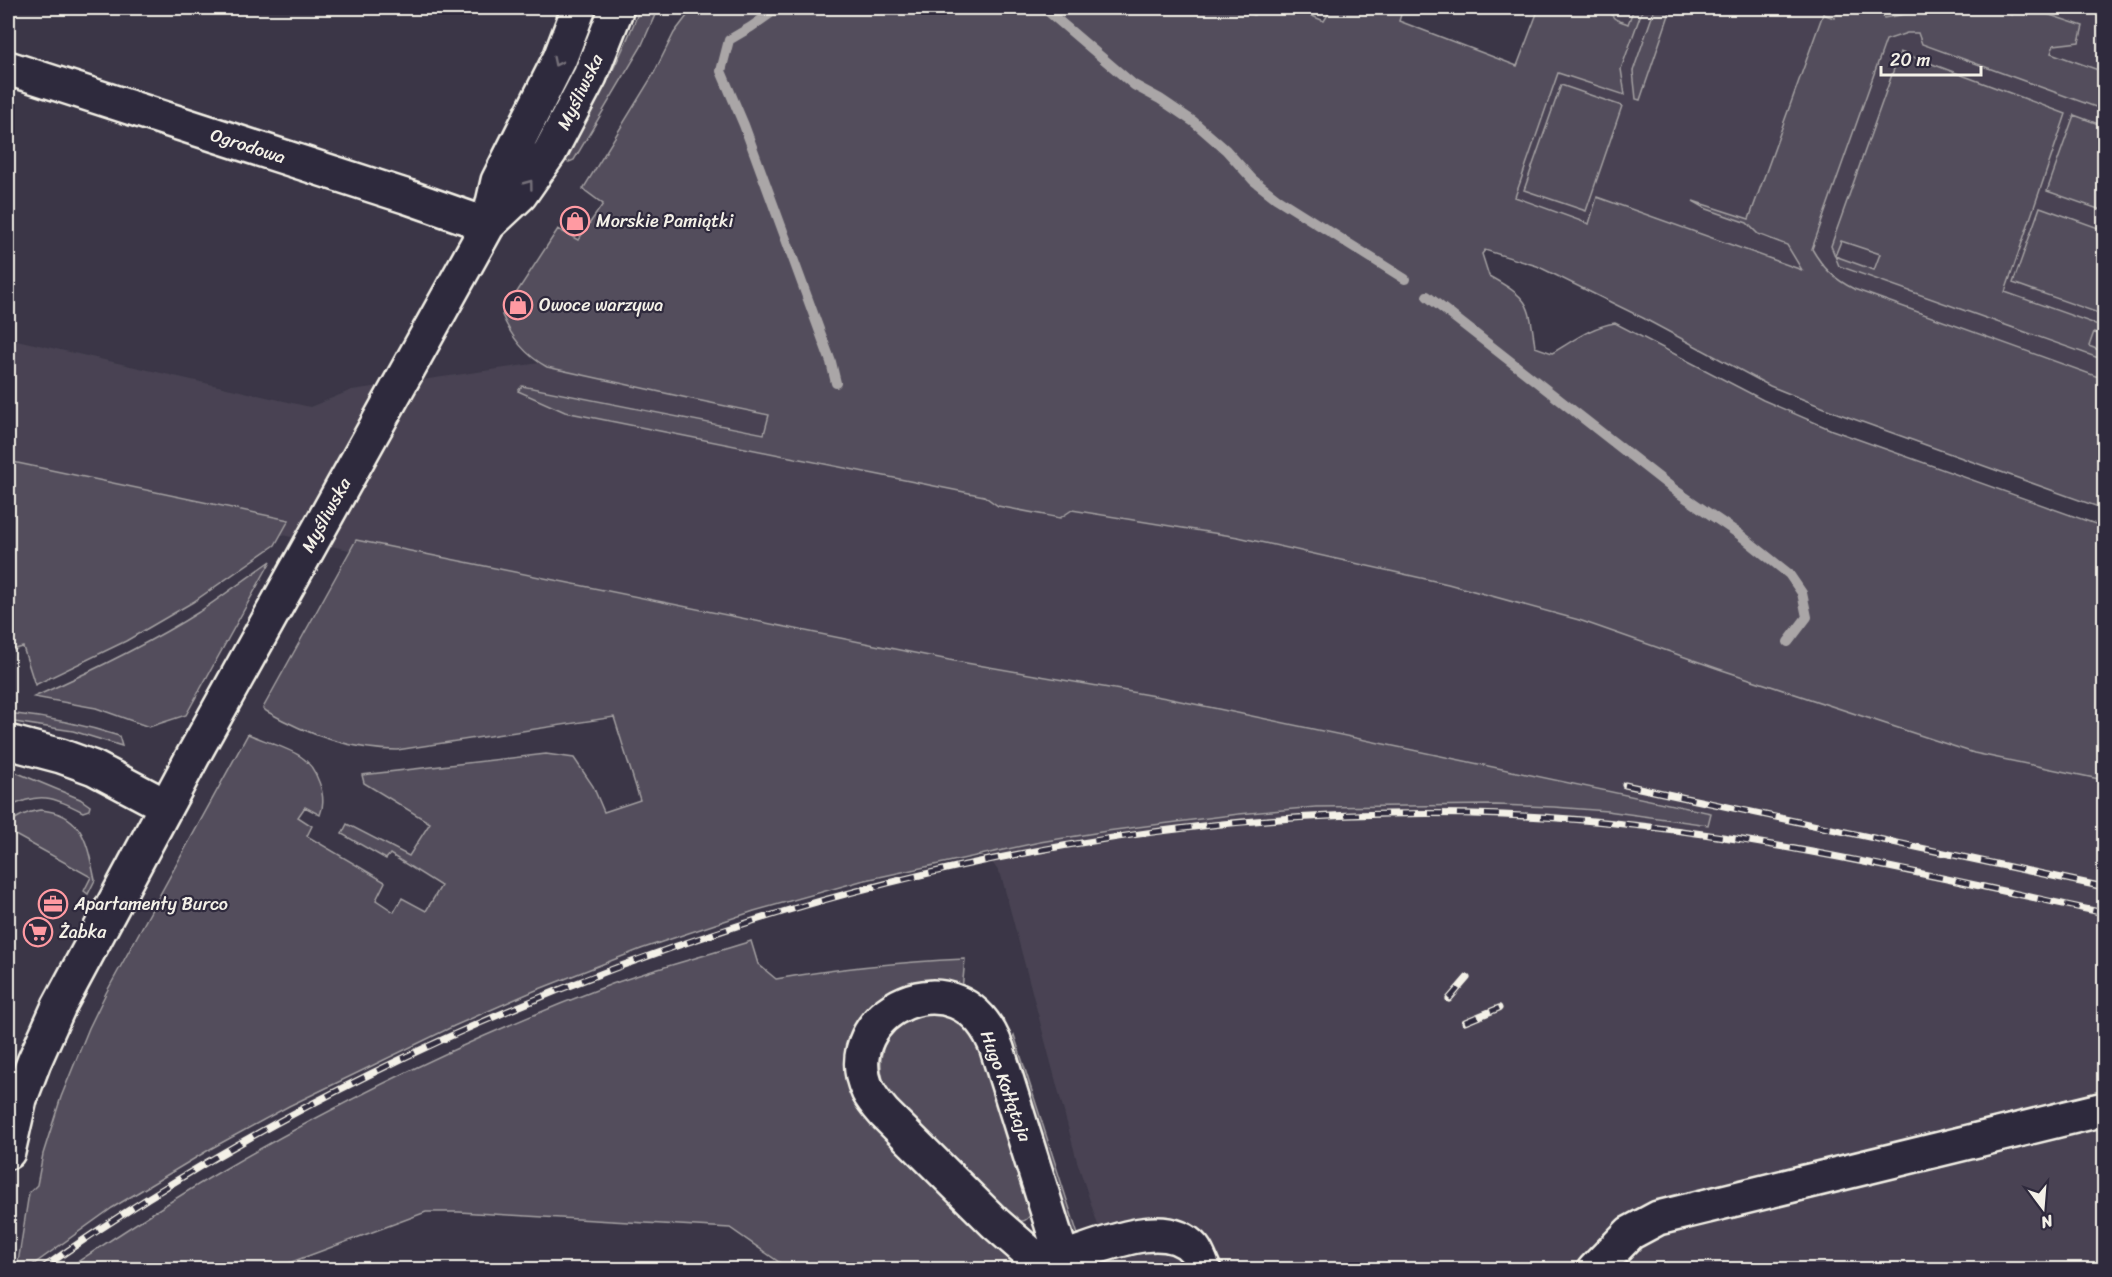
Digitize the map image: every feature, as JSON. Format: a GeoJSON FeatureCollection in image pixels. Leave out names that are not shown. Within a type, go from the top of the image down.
{"type":"FeatureCollection","features":[{"type":"Feature","properties":{"kind":"street","name":"Myśliwska"},"geometry":{"type":"LineString","coordinates":[[8,1152],[20,1099],[46,1032],[166,806],[488,225],[498,181],[560,58],[579,8]]}},
{"type":"Feature","properties":{"kind":"street","name":"Myśliwska"},"geometry":{"type":"LineString","coordinates":[[488,225],[520,195],[550,152],[590,76],[617,8]]}},
{"type":"Feature","properties":{"kind":"street","name":"Ogrodowa"},"geometry":{"type":"LineString","coordinates":[[8,68],[488,225]]}},
{"type":"Feature","properties":{"kind":"street"},"geometry":{"type":"LineString","coordinates":[[8,742],[61,756],[94,768],[166,806]]}},
{"type":"Feature","properties":{"kind":"street","name":"Hugo Kołłątaja"},"geometry":{"type":"LineString","coordinates":[[924,997],[946,999],[969,1008],[986,1025],[997,1049],[1059,1266],[995,1223],[873,1100],[864,1080],[863,1058],[866,1043],[873,1028],[889,1011],[924,997]]}},
{"type":"Feature","properties":{"kind":"street"},"geometry":{"type":"LineString","coordinates":[[1594,1269],[1630,1233],[1658,1218],[2104,1109]]}},
{"type":"Feature","properties":{"kind":"street"},"geometry":{"type":"LineString","coordinates":[[1059,1266],[1146,1233],[1166,1233],[1182,1239],[1194,1249],[1204,1269]]}},
{"type":"Feature","properties":{"kind":"shaded area"},"geometry":{"type":"Polygon","coordinates":[[[640,8],[658,8],[641,47],[574,160],[565,161],[615,66],[640,8]]]}},
{"type":"Feature","properties":{"kind":"shaded area"},"geometry":{"type":"Polygon","coordinates":[[[693,8],[1236,8],[1254,15],[1258,8],[1293,8],[1324,21],[1332,8],[1403,8],[1399,21],[1517,66],[1539,8],[1610,8],[1615,19],[1628,24],[1634,8],[1643,8],[1621,69],[1625,95],[1558,73],[1515,197],[1589,224],[1597,197],[1802,270],[1787,245],[1758,234],[1747,223],[1707,209],[1693,201],[1749,219],[1823,14],[1834,18],[1837,8],[1879,8],[1884,18],[1906,14],[1903,8],[1990,8],[2012,15],[2015,8],[2029,8],[2083,26],[2079,42],[2054,45],[2051,53],[2104,72],[2104,110],[1922,44],[1918,33],[1907,33],[1886,40],[1812,249],[1830,272],[1854,289],[2104,379],[2104,509],[1837,413],[1770,386],[1643,318],[1537,266],[1485,250],[1482,254],[1489,276],[1513,290],[1525,303],[1529,311],[1535,347],[1552,353],[1590,331],[1615,323],[1763,400],[1832,430],[2104,527],[2104,780],[1974,753],[1579,620],[1448,584],[1238,537],[1072,510],[1060,518],[998,506],[984,496],[565,412],[518,391],[522,386],[764,434],[769,415],[547,367],[520,345],[502,315],[558,229],[578,240],[603,204],[583,189],[653,75],[674,33],[693,8]]]}},
{"type":"Feature","properties":{"kind":"shaded area"},"geometry":{"type":"Polygon","coordinates":[[[1553,8],[2104,8],[2104,425],[1480,202],[1553,8]]]}},
{"type":"Feature","properties":{"kind":"shaded area"},"geometry":{"type":"Polygon","coordinates":[[[1655,8],[1671,9],[1640,100],[1636,99],[1633,71],[1655,8]]]}},
{"type":"Feature","properties":{"kind":"shaded area"},"geometry":{"type":"Polygon","coordinates":[[[1900,52],[2066,114],[2005,292],[2104,327],[2104,336],[2094,332],[2089,346],[2104,352],[2104,360],[1839,266],[1831,246],[1900,52]],[[1841,241],[1835,256],[1874,270],[1880,254],[1841,241]]]}},
{"type":"Feature","properties":{"kind":"shaded area"},"geometry":{"type":"Polygon","coordinates":[[[1561,85],[1622,106],[1586,211],[1524,190],[1561,85]]]}},
{"type":"Feature","properties":{"kind":"shaded area"},"geometry":{"type":"Polygon","coordinates":[[[2074,115],[2104,126],[2104,211],[2047,191],[2074,115]]]}},
{"type":"Feature","properties":{"kind":"shaded area"},"geometry":{"type":"Polygon","coordinates":[[[2040,207],[2104,230],[2104,315],[2013,283],[2040,207]]]}},
{"type":"Feature","properties":{"kind":"shaded area"},"geometry":{"type":"Polygon","coordinates":[[[573,336],[2104,767],[2104,1269],[1110,1269],[1112,1268],[1077,1161],[1001,875],[968,827],[371,555],[8,473],[8,338],[310,407],[352,390],[568,359],[573,336]]]}},
{"type":"Feature","properties":{"kind":"shaded area"},"geometry":{"type":"Polygon","coordinates":[[[8,461],[289,520],[275,545],[193,602],[126,641],[35,685],[23,647],[8,651],[8,461]]]}},
{"type":"Feature","properties":{"kind":"shaded area"},"geometry":{"type":"Polygon","coordinates":[[[356,540],[949,660],[1166,698],[1711,813],[1708,825],[1607,811],[1554,807],[1496,805],[1316,807],[1239,814],[1107,831],[1040,842],[861,881],[754,911],[641,949],[534,991],[454,1026],[289,1106],[212,1148],[112,1208],[27,1269],[17,1269],[29,1193],[37,1185],[43,1154],[61,1097],[89,1028],[248,734],[295,753],[311,767],[322,791],[323,800],[320,815],[305,807],[298,817],[312,826],[307,836],[385,882],[376,900],[394,912],[402,898],[426,911],[441,886],[390,854],[386,859],[342,834],[347,824],[409,856],[430,823],[364,783],[362,775],[546,754],[574,758],[593,786],[604,812],[640,800],[614,717],[397,750],[363,747],[329,739],[297,727],[266,711],[263,708],[356,540]]]}},
{"type":"Feature","properties":{"kind":"shaded area"},"geometry":{"type":"Polygon","coordinates":[[[271,561],[186,715],[149,727],[96,708],[34,697],[159,636],[199,612],[271,561]]]}},
{"type":"Feature","properties":{"kind":"shaded area"},"geometry":{"type":"Polygon","coordinates":[[[8,713],[64,721],[119,736],[122,746],[73,731],[8,721],[8,713]]]}},
{"type":"Feature","properties":{"kind":"shaded area"},"geometry":{"type":"Polygon","coordinates":[[[8,769],[80,799],[90,806],[89,810],[83,812],[46,798],[29,799],[8,808],[8,769]]]}},
{"type":"Feature","properties":{"kind":"shaded area"},"geometry":{"type":"Polygon","coordinates":[[[40,810],[55,812],[66,817],[81,833],[86,843],[95,880],[88,894],[84,891],[91,877],[8,831],[8,825],[15,819],[40,810]]]}},
{"type":"Feature","properties":{"kind":"shaded area"},"geometry":{"type":"Polygon","coordinates":[[[751,941],[758,964],[776,979],[870,966],[965,959],[962,990],[949,986],[850,1056],[1025,1269],[789,1269],[730,1228],[426,1212],[273,1269],[65,1270],[223,1170],[317,1118],[414,1069],[512,1024],[612,984],[751,941]]]}},
{"type":"Feature","properties":{"kind":"shaded area"},"geometry":{"type":"Polygon","coordinates":[[[944,1010],[976,1033],[1032,1211],[1024,1221],[1017,1221],[1004,1215],[889,1094],[885,1085],[881,1057],[892,1031],[910,1015],[944,1010]]]}},
{"type":"Feature","properties":{"kind":"shaded area"},"geometry":{"type":"Polygon","coordinates":[[[1014,1035],[1079,1238],[1069,1231],[1009,1044],[1014,1035]]]}},
{"type":"Feature","properties":{"kind":"waterway"},"geometry":{"type":"LineString","coordinates":[[778,8],[729,40],[721,71],[744,125],[831,362],[836,383]]}},
{"type":"Feature","properties":{"kind":"waterway"},"geometry":{"type":"LineString","coordinates":[[1044,8],[1134,85],[1194,122],[1226,150],[1253,180],[1276,198],[1405,279]]}},
{"type":"Feature","properties":{"kind":"waterway"},"geometry":{"type":"LineString","coordinates":[[1427,296],[1676,491],[1739,534],[1789,574],[1802,593],[1807,617],[1788,642]]}},
{"type":"Feature","properties":{"kind":"railway"},"geometry":{"type":"LineString","coordinates":[[1625,785],[2104,887]]}},
{"type":"Feature","properties":{"kind":"railway"},"geometry":{"type":"LineString","coordinates":[[40,1270],[200,1166],[371,1074],[550,993],[736,926],[927,874],[1119,837],[1312,817],[1503,815],[1579,820],[1731,838],[1806,851],[2104,913]]}},
{"type":"Feature","properties":{"kind":"railway"},"geometry":{"type":"LineString","coordinates":[[1449,999],[1467,978]]}},
{"type":"Feature","properties":{"kind":"railway"},"geometry":{"type":"LineString","coordinates":[[1465,1022],[1499,1008]]}},
{"type":"Feature","properties":{"kind":"place","name":"Morskie Pamiątki"},"geometry":{"type":"Point","coordinates":[575,221]}},
{"type":"Feature","properties":{"kind":"place","name":"Owoce warzywa"},"geometry":{"type":"Point","coordinates":[518,305]}},
{"type":"Feature","properties":{"kind":"place","name":"Apartamenty Burco"},"geometry":{"type":"Point","coordinates":[53,904]}},
{"type":"Feature","properties":{"kind":"place","name":"Żabka"},"geometry":{"type":"Point","coordinates":[38,932]}}]}
